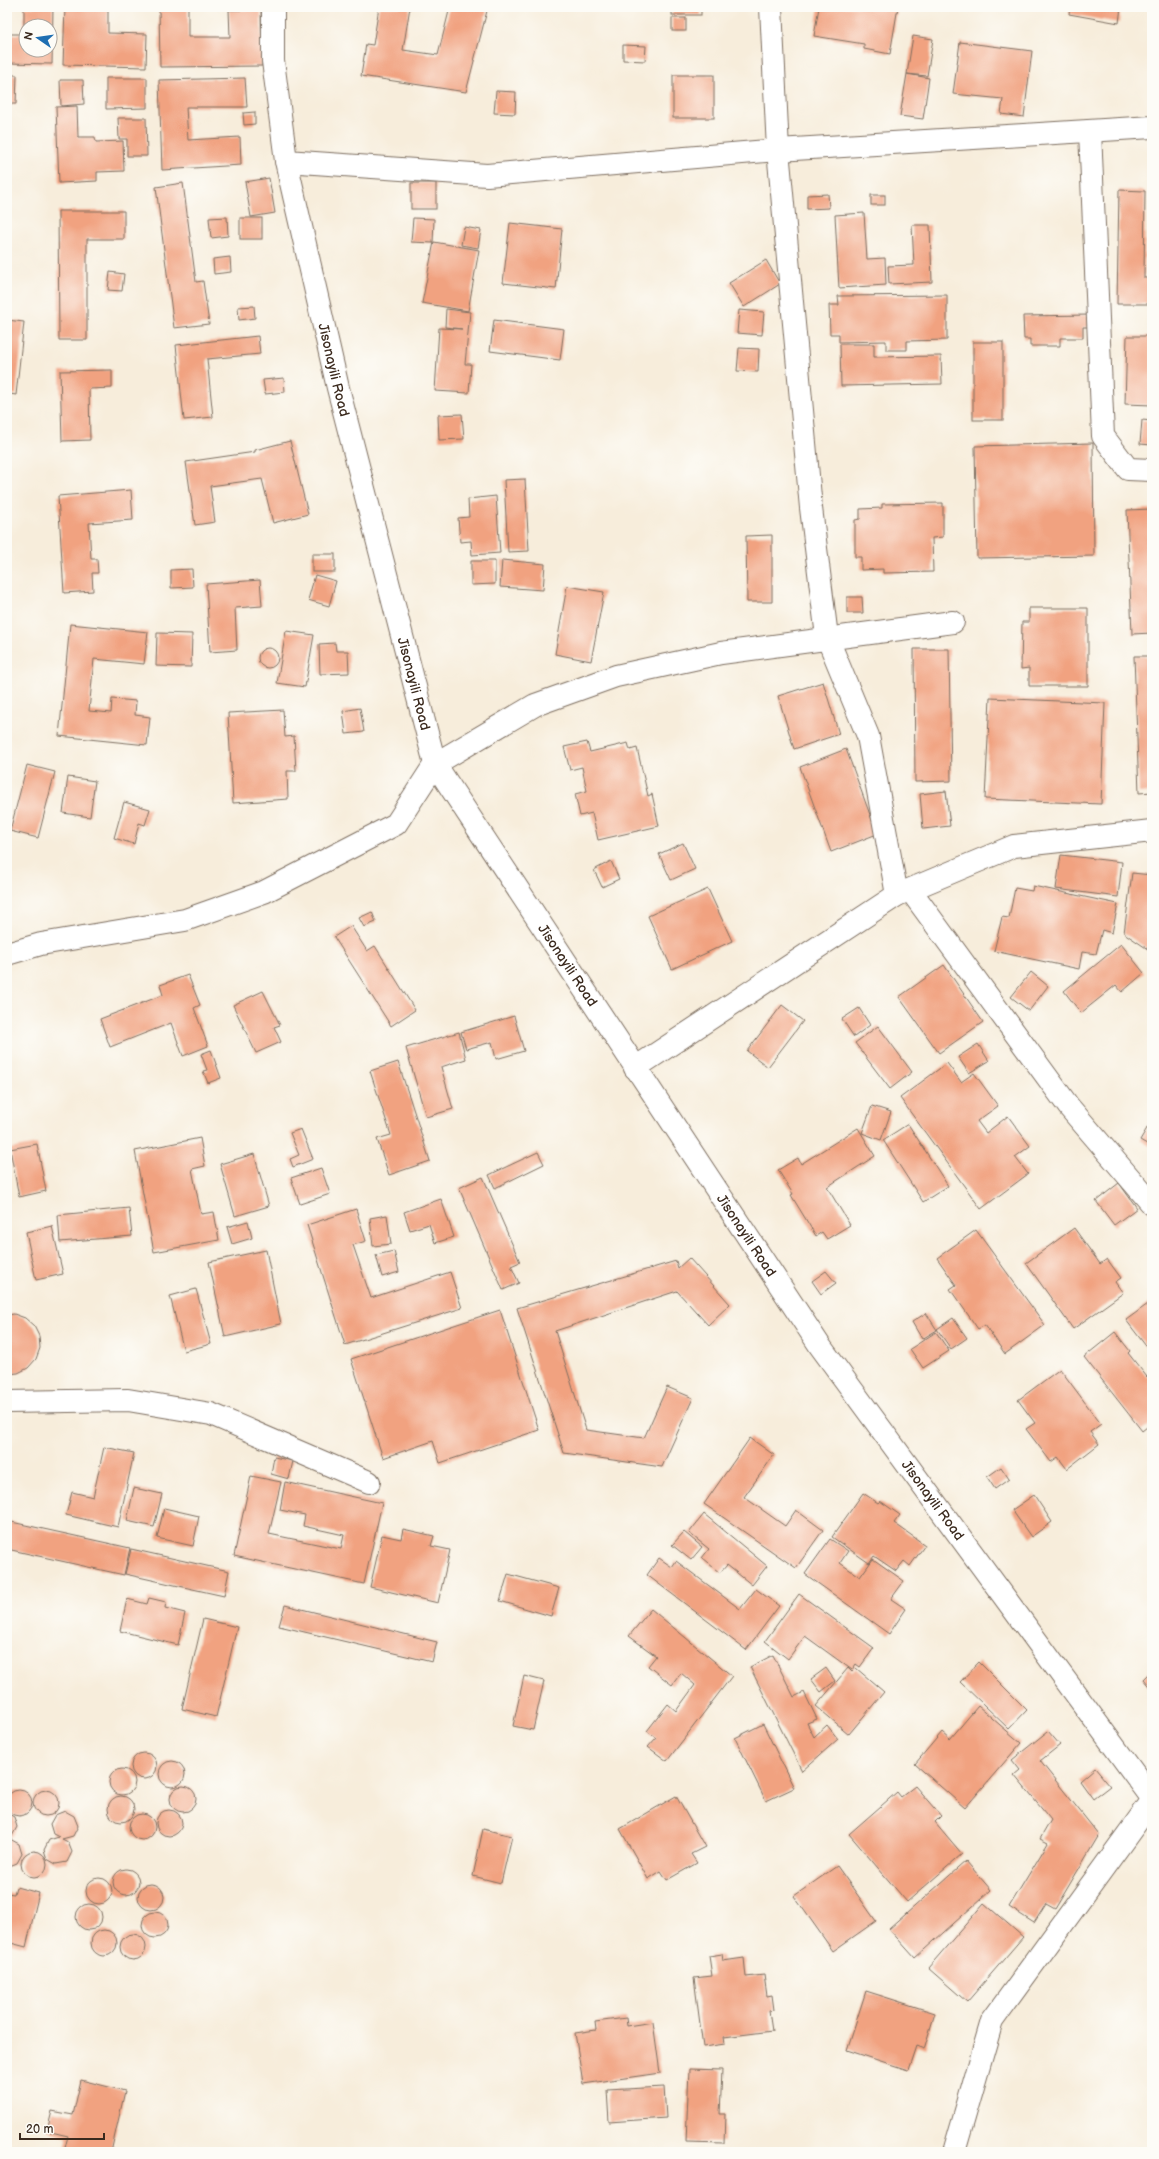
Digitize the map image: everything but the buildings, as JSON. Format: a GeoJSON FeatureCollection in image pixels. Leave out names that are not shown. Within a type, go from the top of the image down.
{"type":"FeatureCollection","features":[{"type":"Feature","properties":{"kind":"street","name":"Jisonayili Road"},"geometry":{"type":"LineString","coordinates":[[273,7],[273,61],[286,160],[338,388],[436,764],[635,1068],[820,1346],[1152,1798]]}},
{"type":"Feature","properties":{"kind":"street"},"geometry":{"type":"LineString","coordinates":[[771,7],[778,150],[810,500],[827,638],[868,736],[904,893],[1069,1107],[1152,1204]]}},
{"type":"Feature","properties":{"kind":"street"},"geometry":{"type":"LineString","coordinates":[[286,160],[487,175],[778,150],[1152,127]]}},
{"type":"Feature","properties":{"kind":"street"},"geometry":{"type":"LineString","coordinates":[[1090,131],[1103,436],[1128,469],[1152,470]]}},
{"type":"Feature","properties":{"kind":"street"},"geometry":{"type":"LineString","coordinates":[[7,954],[41,944],[185,920],[264,892],[396,824],[436,764],[535,705],[616,676],[721,654],[827,638],[953,622]]}},
{"type":"Feature","properties":{"kind":"street"},"geometry":{"type":"LineString","coordinates":[[635,1068],[904,893],[1014,846],[1152,831]]}},
{"type":"Feature","properties":{"kind":"street"},"geometry":{"type":"LineString","coordinates":[[7,1402],[128,1400],[211,1414],[369,1482]]}},
{"type":"Feature","properties":{"kind":"street"},"geometry":{"type":"LineString","coordinates":[[954,2152],[992,2021],[1152,1801]]}}]}
